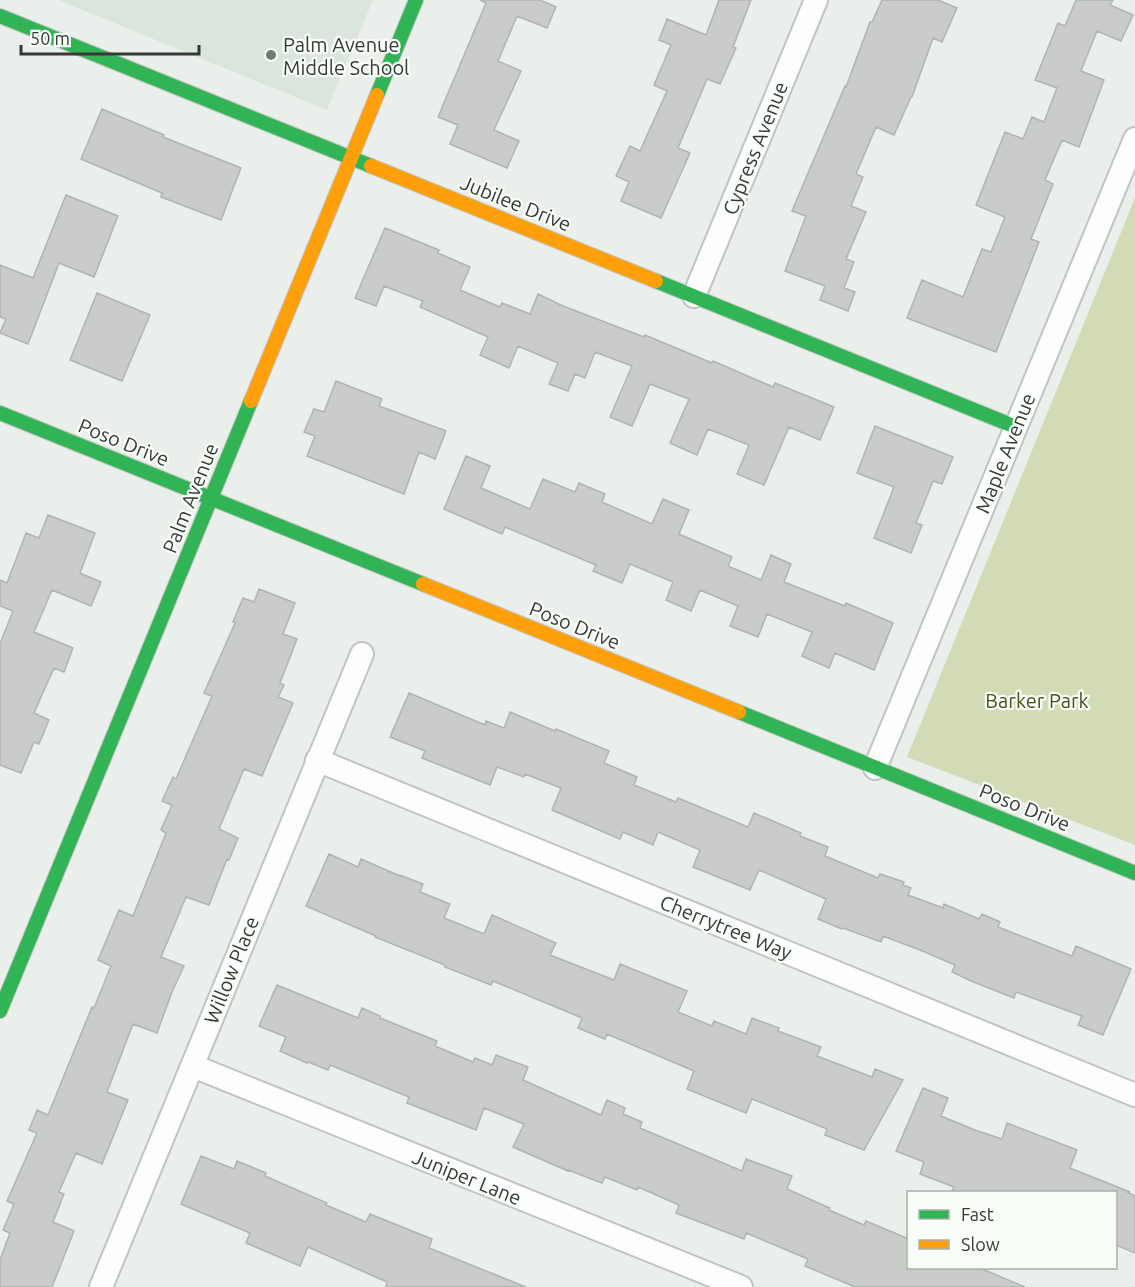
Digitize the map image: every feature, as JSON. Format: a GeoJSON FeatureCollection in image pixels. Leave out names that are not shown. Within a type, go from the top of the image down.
{"type":"FeatureCollection","features":[{"type":"Feature","properties":{"kind":"main road","name":"Palm Avenue"},"geometry":{"type":"LineString","coordinates":[[0,1011],[416,0]]}},
{"type":"Feature","properties":{"kind":"main road","name":"Jubilee Drive"},"geometry":{"type":"LineString","coordinates":[[0,16],[1016,427]]}},
{"type":"Feature","properties":{"kind":"main road","name":"Poso Drive"},"geometry":{"type":"LineString","coordinates":[[0,413],[1135,873]]}},
{"type":"Feature","properties":{"kind":"street","name":"Cypress Avenue"},"geometry":{"type":"LineString","coordinates":[[694,296],[816,0]]}},
{"type":"Feature","properties":{"kind":"street","name":"Maple Avenue"},"geometry":{"type":"LineString","coordinates":[[876,768],[1135,139]]}},
{"type":"Feature","properties":{"kind":"street","name":"Willow Place"},"geometry":{"type":"LineString","coordinates":[[101,1287],[362,654]]}},
{"type":"Feature","properties":{"kind":"street","name":"Cherrytree Way"},"geometry":{"type":"LineString","coordinates":[[317,760],[1135,1095]]}},
{"type":"Feature","properties":{"kind":"street","name":"Juniper Lane"},"geometry":{"type":"LineString","coordinates":[[193,1066],[741,1287]]}},
{"type":"Feature","properties":{"kind":"shaded area","name":"Palm Avenue Middle School"},"geometry":{"type":"Polygon","coordinates":[[[58,0],[373,0],[327,110],[58,0]]]}},
{"type":"Feature","properties":{"kind":"green space","name":"Barker Park"},"geometry":{"type":"Polygon","coordinates":[[[1135,198],[1135,845],[907,757],[1135,198]]]}},
{"type":"Feature","properties":{"kind":"building"},"geometry":{"type":"Polygon","coordinates":[[[480,0],[540,0],[556,7],[547,28],[517,16],[498,61],[521,71],[494,130],[519,141],[507,168],[450,144],[458,125],[438,117],[486,3],[480,0]]]}},
{"type":"Feature","properties":{"kind":"building"},"geometry":{"type":"Polygon","coordinates":[[[719,0],[751,0],[733,47],[736,48],[720,84],[707,79],[678,148],[690,153],[661,218],[621,201],[629,182],[616,176],[630,146],[640,151],[667,91],[654,85],[671,45],[659,40],[667,19],[706,35],[719,0]]]}},
{"type":"Feature","properties":{"kind":"building"},"geometry":{"type":"Polygon","coordinates":[[[882,0],[938,0],[957,8],[942,42],[933,38],[912,97],[894,135],[876,127],[856,174],[863,177],[851,206],[866,212],[846,259],[854,262],[844,288],[855,292],[848,311],[820,300],[825,286],[785,271],[806,216],[792,211],[846,87],[870,22],[882,0]]]}},
{"type":"Feature","properties":{"kind":"building"},"geometry":{"type":"Polygon","coordinates":[[[1076,0],[1113,0],[1110,5],[1133,15],[1121,41],[1097,31],[1081,71],[1104,80],[1079,147],[1062,140],[1045,180],[1053,184],[1031,239],[1039,242],[996,352],[907,318],[922,280],[963,297],[982,249],[991,252],[1005,217],[976,205],[1005,132],[1023,139],[1032,117],[1044,122],[1057,88],[1035,80],[1058,23],[1065,26],[1076,0]]]}},
{"type":"Feature","properties":{"kind":"building"},"geometry":{"type":"Polygon","coordinates":[[[102,109],[164,135],[163,137],[241,168],[221,220],[161,197],[162,193],[81,159],[102,109]]]}},
{"type":"Feature","properties":{"kind":"building"},"geometry":{"type":"Polygon","coordinates":[[[66,195],[118,216],[94,277],[59,263],[28,344],[0,333],[6,319],[0,317],[0,265],[33,278],[66,195]]]}},
{"type":"Feature","properties":{"kind":"building"},"geometry":{"type":"Polygon","coordinates":[[[385,228],[439,250],[438,253],[470,267],[460,290],[500,307],[502,303],[530,314],[538,294],[563,306],[644,337],[645,335],[712,363],[713,361],[773,387],[775,383],[834,407],[820,440],[789,427],[764,485],[737,474],[749,445],[708,429],[697,455],[670,443],[689,399],[650,384],[632,426],[610,417],[632,366],[595,352],[585,378],[575,374],[568,391],[549,384],[558,363],[518,346],[509,368],[480,355],[488,337],[420,307],[423,301],[384,286],[376,306],[355,298],[385,228]]]}},
{"type":"Feature","properties":{"kind":"building"},"geometry":{"type":"Polygon","coordinates":[[[97,293],[150,315],[122,381],[70,360],[97,293]]]}},
{"type":"Feature","properties":{"kind":"building"},"geometry":{"type":"Polygon","coordinates":[[[336,381],[382,399],[379,406],[446,431],[435,459],[419,452],[404,494],[307,456],[315,436],[304,432],[314,409],[324,412],[336,381]]]}},
{"type":"Feature","properties":{"kind":"building"},"geometry":{"type":"Polygon","coordinates":[[[875,426],[953,457],[942,484],[933,481],[916,523],[922,525],[911,553],[874,538],[894,487],[857,473],[875,426]]]}},
{"type":"Feature","properties":{"kind":"building"},"geometry":{"type":"Polygon","coordinates":[[[466,456],[490,466],[481,488],[530,509],[543,479],[575,492],[579,483],[605,494],[602,502],[652,524],[663,499],[689,510],[679,534],[732,557],[728,566],[761,580],[771,555],[791,564],[784,582],[845,606],[846,603],[893,623],[874,670],[835,653],[829,668],[802,656],[812,632],[767,614],[758,637],[730,626],[738,606],[700,590],[691,611],[666,600],[673,582],[630,564],[622,583],[593,571],[596,565],[505,527],[502,534],[444,509],[466,456]]]}},
{"type":"Feature","properties":{"kind":"building"},"geometry":{"type":"Polygon","coordinates":[[[48,515],[95,533],[80,573],[101,582],[91,606],[52,590],[34,632],[73,648],[64,672],[54,668],[34,713],[49,720],[39,744],[34,742],[21,773],[0,765],[0,644],[13,611],[0,606],[0,580],[7,583],[26,533],[39,538],[48,515]]]}},
{"type":"Feature","properties":{"kind":"building"},"geometry":{"type":"Polygon","coordinates":[[[259,589],[295,603],[283,634],[297,639],[280,683],[284,685],[278,697],[293,703],[262,776],[244,769],[219,829],[238,838],[209,905],[186,897],[161,957],[184,966],[157,1033],[133,1024],[107,1092],[128,1100],[102,1164],[76,1153],[59,1192],[64,1194],[53,1222],[74,1231],[52,1287],[0,1287],[0,1260],[10,1233],[3,1230],[14,1204],[7,1201],[37,1133],[29,1130],[37,1110],[48,1115],[92,1007],[94,1008],[111,966],[98,960],[119,910],[133,916],[166,833],[161,830],[172,805],[162,801],[173,777],[176,779],[212,696],[204,693],[235,623],[233,622],[243,598],[254,602],[259,589]]]}},
{"type":"Feature","properties":{"kind":"building"},"geometry":{"type":"Polygon","coordinates":[[[409,693],[485,725],[486,721],[504,728],[510,712],[555,731],[556,729],[609,751],[604,763],[637,777],[634,785],[676,802],[678,798],[748,827],[754,813],[828,847],[825,856],[878,878],[880,874],[904,882],[903,885],[911,888],[908,895],[943,908],[944,904],[979,919],[982,914],[1000,922],[998,927],[1072,956],[1076,946],[1131,969],[1103,1035],[1078,1025],[1082,1016],[1016,992],[1014,998],[971,981],[952,972],[955,965],[920,950],[883,936],[881,942],[818,919],[826,899],[759,870],[750,890],[693,867],[700,850],[658,832],[653,845],[623,832],[620,839],[552,810],[561,788],[525,774],[524,777],[497,767],[490,785],[422,758],[425,751],[390,737],[409,693]]]}},
{"type":"Feature","properties":{"kind":"building"},"geometry":{"type":"Polygon","coordinates":[[[329,854],[358,867],[361,859],[423,884],[420,892],[450,904],[444,918],[484,934],[492,915],[556,943],[550,955],[614,980],[620,964],[687,991],[678,1012],[712,1026],[714,1021],[746,1034],[752,1018],[779,1028],[778,1031],[821,1047],[817,1056],[872,1077],[875,1069],[903,1080],[864,1150],[825,1135],[827,1129],[752,1099],[746,1113],[687,1089],[694,1071],[607,1034],[605,1039],[578,1028],[582,1018],[493,981],[491,985],[445,967],[445,965],[306,906],[329,854]]]}},
{"type":"Feature","properties":{"kind":"building"},"geometry":{"type":"Polygon","coordinates":[[[277,985],[358,1018],[362,1008],[380,1018],[437,1041],[435,1046],[473,1062],[475,1058],[492,1065],[496,1055],[528,1067],[523,1080],[601,1115],[607,1100],[625,1108],[623,1114],[642,1122],[640,1128],[742,1171],[746,1159],[792,1176],[787,1189],[864,1225],[866,1221],[907,1238],[907,1269],[982,1269],[1025,1287],[855,1287],[805,1266],[808,1259],[746,1233],[744,1239],[676,1213],[679,1205],[638,1187],[637,1190],[605,1177],[602,1183],[513,1147],[524,1124],[484,1108],[476,1130],[407,1103],[409,1097],[330,1065],[328,1070],[280,1051],[286,1037],[259,1026],[277,985]]]}},
{"type":"Feature","properties":{"kind":"building"},"geometry":{"type":"Polygon","coordinates":[[[923,1088],[948,1098],[941,1116],[975,1130],[1002,1139],[1007,1123],[1077,1150],[1070,1168],[1135,1196],[1135,1253],[1117,1245],[1117,1191],[952,1191],[954,1187],[920,1174],[924,1162],[896,1151],[923,1088]]]}},
{"type":"Feature","properties":{"kind":"building"},"geometry":{"type":"Polygon","coordinates":[[[201,1156],[234,1169],[237,1161],[366,1222],[370,1214],[432,1239],[429,1248],[526,1287],[386,1287],[387,1282],[308,1247],[300,1266],[246,1243],[250,1233],[181,1204],[201,1156]]]}},
{"type":"Feature","properties":{"kind":"traffic: fast"},"geometry":{"type":"LineString","coordinates":[[377,95],[416,0]]}},
{"type":"Feature","properties":{"kind":"traffic: fast"},"geometry":{"type":"LineString","coordinates":[[0,16],[371,166]]}},
{"type":"Feature","properties":{"kind":"traffic: fast"},"geometry":{"type":"LineString","coordinates":[[656,281],[1016,427]]}},
{"type":"Feature","properties":{"kind":"traffic: fast"},"geometry":{"type":"LineString","coordinates":[[0,1011],[251,401]]}},
{"type":"Feature","properties":{"kind":"traffic: fast"},"geometry":{"type":"LineString","coordinates":[[0,413],[423,584]]}},
{"type":"Feature","properties":{"kind":"traffic: fast"},"geometry":{"type":"LineString","coordinates":[[739,712],[1135,873]]}},
{"type":"Feature","properties":{"kind":"traffic: slow"},"geometry":{"type":"LineString","coordinates":[[251,401],[377,95]]}},
{"type":"Feature","properties":{"kind":"traffic: slow"},"geometry":{"type":"LineString","coordinates":[[371,166],[656,281]]}},
{"type":"Feature","properties":{"kind":"traffic: slow"},"geometry":{"type":"LineString","coordinates":[[423,584],[739,712]]}},
{"type":"Feature","properties":{"kind":"place","name":"Palm Avenue Middle School"},"geometry":{"type":"Point","coordinates":[271,55]}}]}
